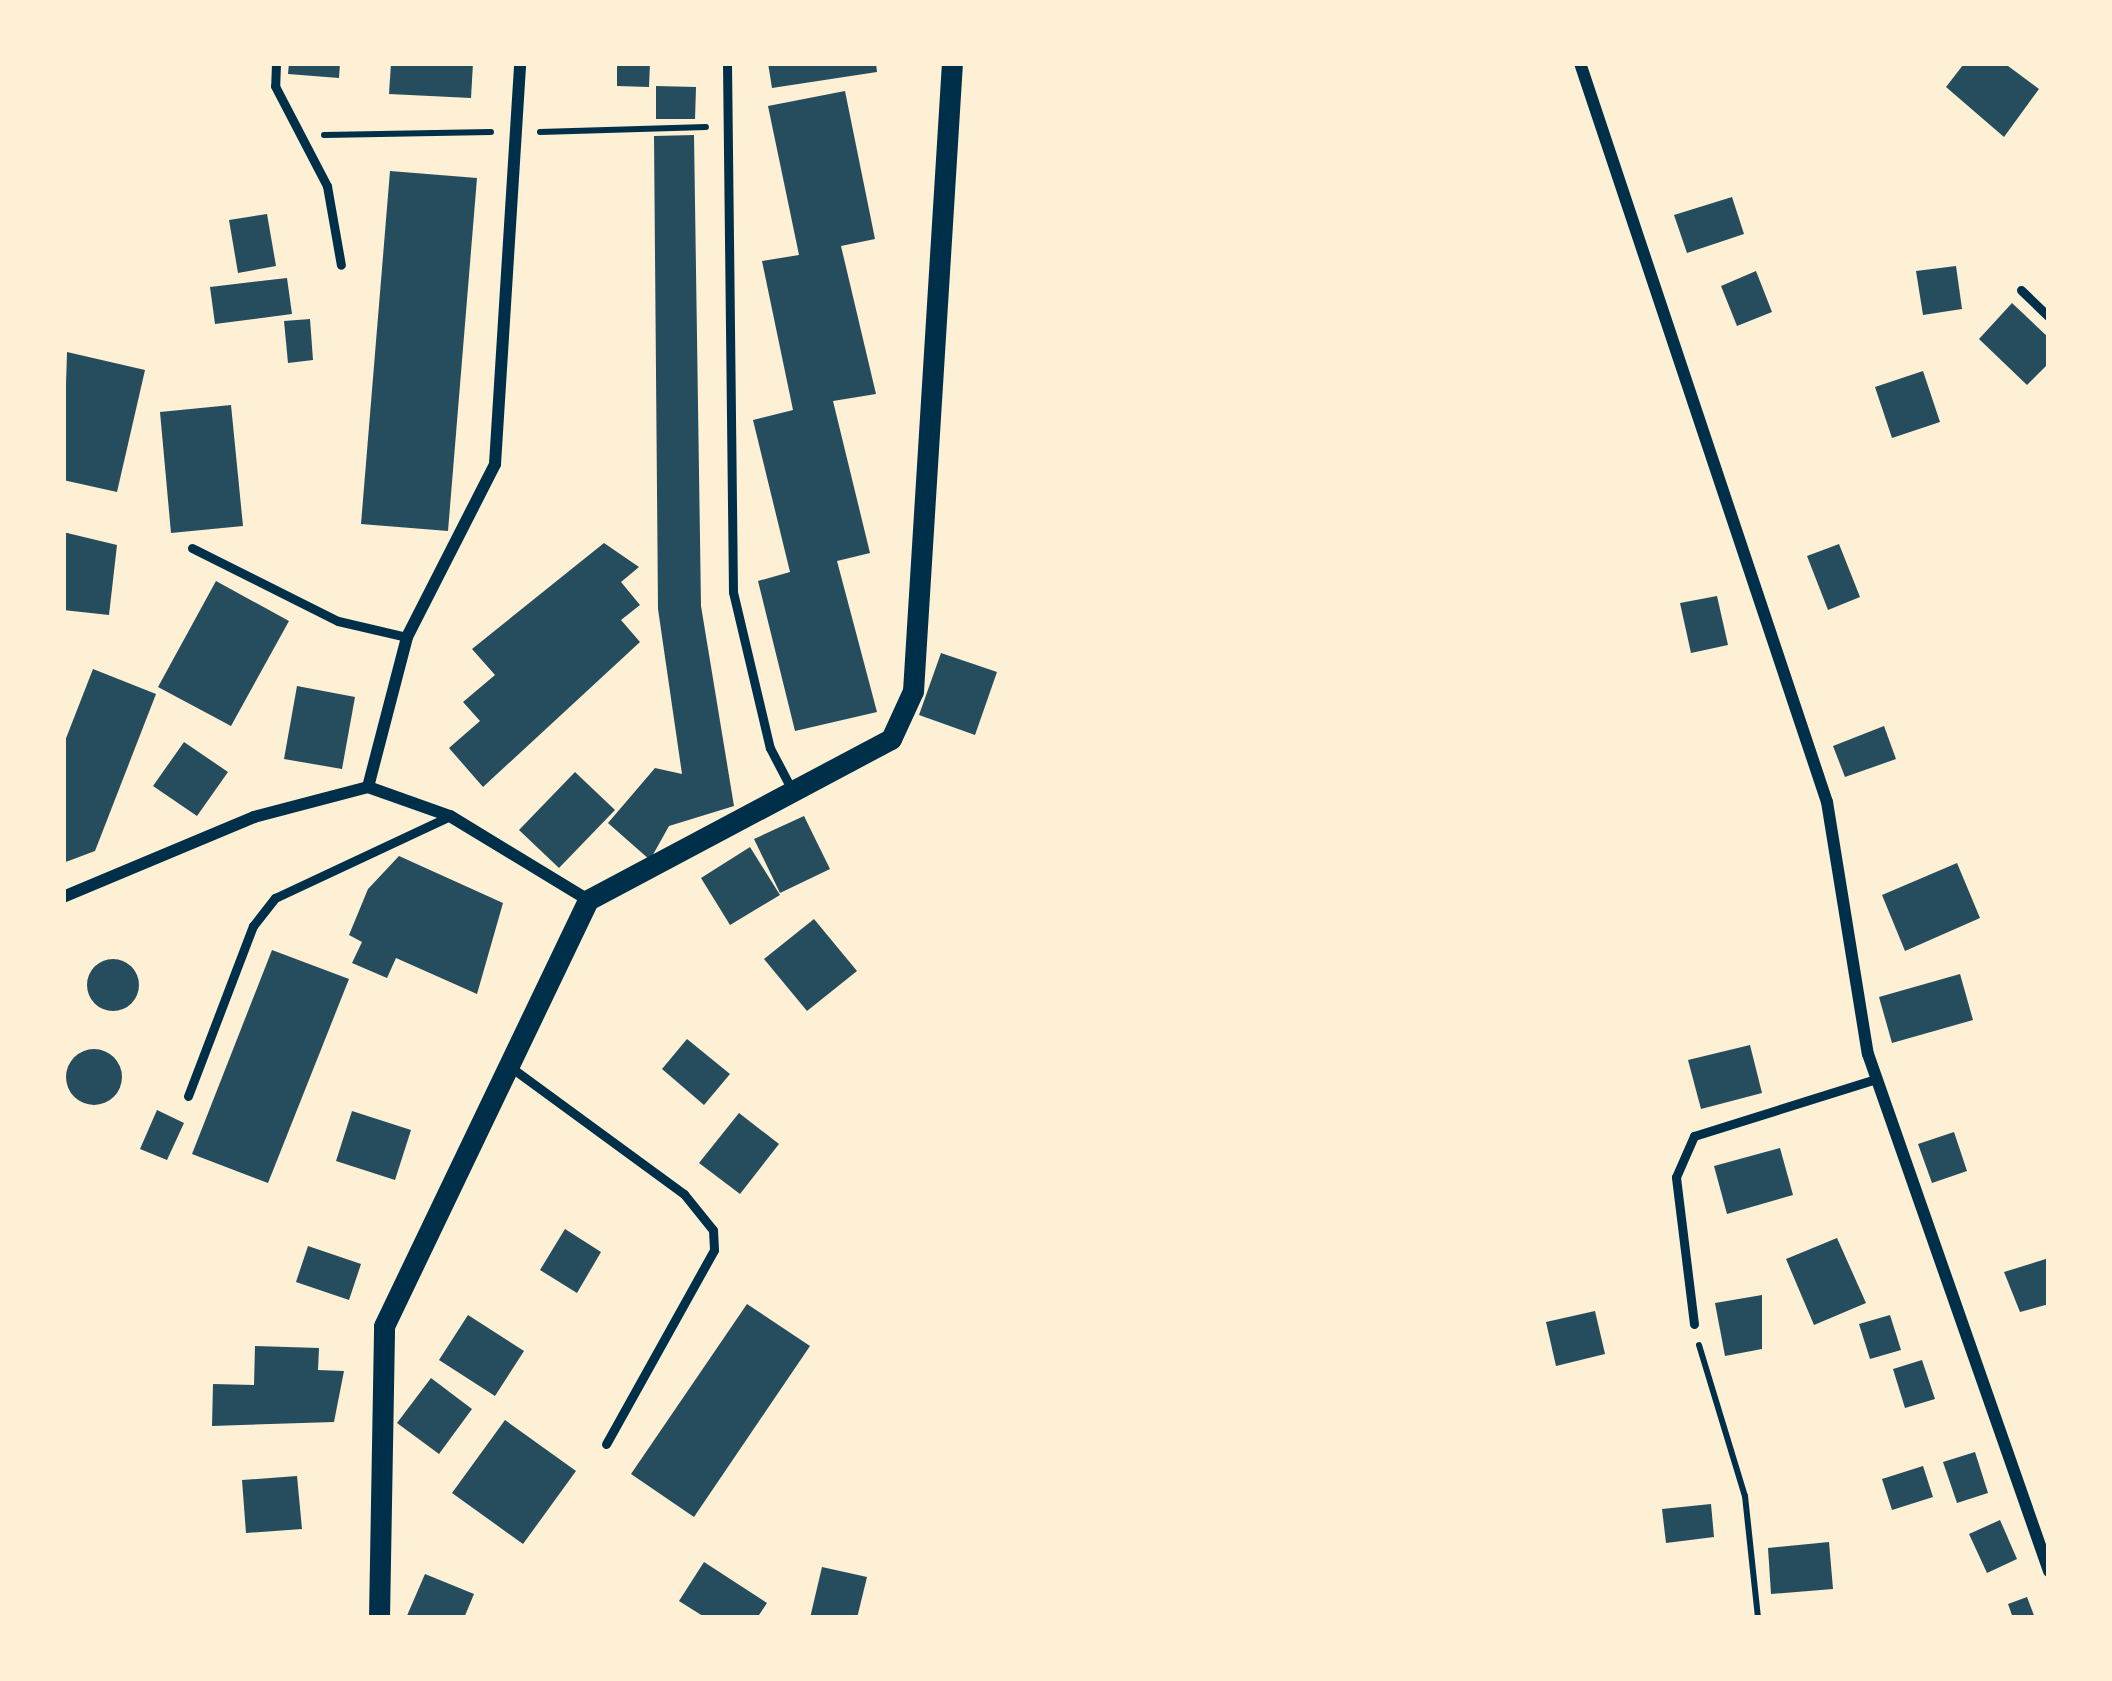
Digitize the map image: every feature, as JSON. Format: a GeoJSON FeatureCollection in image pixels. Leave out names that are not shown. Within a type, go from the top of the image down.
{"type":"FeatureCollection","features":[{"type":"Feature","properties":{"kind":"street"},"geometry":{"type":"LineString","coordinates":[[368,787],[407,637],[495,464],[520,63]]}},
{"type":"Feature","properties":{"kind":"street"},"geometry":{"type":"LineString","coordinates":[[379,1618],[384,1326],[505,1063],[588,900],[892,739],[914,692],[952,63]]}},
{"type":"Feature","properties":{"kind":"street"},"geometry":{"type":"LineString","coordinates":[[1580,63],[1827,802],[1876,1079],[2049,1571]]}},
{"type":"Feature","properties":{"kind":"street"},"geometry":{"type":"LineString","coordinates":[[63,897],[254,817],[368,787],[450,816],[588,900]]}},
{"type":"Feature","properties":{"kind":"lane"},"geometry":{"type":"LineString","coordinates":[[276,63],[275,86],[303,135],[342,233],[340,265]]}},
{"type":"Feature","properties":{"kind":"lane"},"geometry":{"type":"LineString","coordinates":[[727,63],[733,592],[770,748],[792,790]]}},
{"type":"Feature","properties":{"kind":"lane"},"geometry":{"type":"LineString","coordinates":[[2020,290],[2049,317]]}},
{"type":"Feature","properties":{"kind":"lane"},"geometry":{"type":"LineString","coordinates":[[192,548],[338,621],[407,637]]}},
{"type":"Feature","properties":{"kind":"lane"},"geometry":{"type":"LineString","coordinates":[[188,1096],[254,926],[275,898],[450,816]]}},
{"type":"Feature","properties":{"kind":"lane"},"geometry":{"type":"LineString","coordinates":[[505,1063],[684,1194],[713,1230],[714,1250],[606,1444]]}},
{"type":"Feature","properties":{"kind":"lane"},"geometry":{"type":"LineString","coordinates":[[1694,1324],[1678,1246],[1681,1154],[1711,1123],[1876,1079]]}},
{"type":"Feature","properties":{"kind":"path"},"geometry":{"type":"LineString","coordinates":[[303,135],[728,125]]}},
{"type":"Feature","properties":{"kind":"path"},"geometry":{"type":"LineString","coordinates":[[1694,1324],[1745,1496],[1758,1618]]}},
{"type":"Feature","properties":{"kind":"building"},"geometry":{"type":"Polygon","coordinates":[[[289,63],[340,63],[339,78],[288,74],[289,63]]]}},
{"type":"Feature","properties":{"kind":"building"},"geometry":{"type":"Polygon","coordinates":[[[391,63],[473,63],[471,98],[389,94],[391,63]]]}},
{"type":"Feature","properties":{"kind":"building"},"geometry":{"type":"Polygon","coordinates":[[[617,63],[650,63],[649,87],[617,86],[617,63]]]}},
{"type":"Feature","properties":{"kind":"building"},"geometry":{"type":"Polygon","coordinates":[[[768,63],[876,63],[877,72],[772,88],[768,63]]]}},
{"type":"Feature","properties":{"kind":"building"},"geometry":{"type":"Polygon","coordinates":[[[2004,63],[2039,89],[2004,137],[1946,87],[1963,65],[2004,63]]]}},
{"type":"Feature","properties":{"kind":"building"},"geometry":{"type":"Polygon","coordinates":[[[656,86],[696,87],[695,119],[656,119],[656,86]]]}},
{"type":"Feature","properties":{"kind":"building"},"geometry":{"type":"Polygon","coordinates":[[[845,91],[875,239],[841,246],[876,394],[833,401],[870,553],[837,561],[877,712],[795,731],[758,581],[790,572],[753,420],[793,410],[762,261],[799,255],[768,106],[845,91]]]}},
{"type":"Feature","properties":{"kind":"building"},"geometry":{"type":"Polygon","coordinates":[[[694,135],[701,606],[734,806],[669,826],[650,860],[608,823],[655,768],[682,774],[658,609],[654,136],[694,135]]]}},
{"type":"Feature","properties":{"kind":"building"},"geometry":{"type":"Polygon","coordinates":[[[390,171],[477,178],[448,531],[361,524],[390,171]]]}},
{"type":"Feature","properties":{"kind":"building"},"geometry":{"type":"Polygon","coordinates":[[[1732,197],[1744,234],[1687,253],[1674,215],[1732,197]]]}},
{"type":"Feature","properties":{"kind":"building"},"geometry":{"type":"Polygon","coordinates":[[[267,214],[276,266],[238,273],[229,220],[267,214]]]}},
{"type":"Feature","properties":{"kind":"building"},"geometry":{"type":"Polygon","coordinates":[[[1956,266],[1962,309],[1923,315],[1916,271],[1956,266]]]}},
{"type":"Feature","properties":{"kind":"building"},"geometry":{"type":"Polygon","coordinates":[[[1756,271],[1772,312],[1737,326],[1721,286],[1756,271]]]}},
{"type":"Feature","properties":{"kind":"building"},"geometry":{"type":"Polygon","coordinates":[[[287,278],[292,314],[215,324],[210,287],[287,278]]]}},
{"type":"Feature","properties":{"kind":"building"},"geometry":{"type":"Polygon","coordinates":[[[2012,303],[2049,338],[2049,363],[2027,385],[1979,339],[2012,303]]]}},
{"type":"Feature","properties":{"kind":"building"},"geometry":{"type":"Polygon","coordinates":[[[310,319],[313,360],[288,363],[284,321],[310,319]]]}},
{"type":"Feature","properties":{"kind":"building"},"geometry":{"type":"Polygon","coordinates":[[[67,352],[145,370],[117,492],[63,480],[67,352]]]}},
{"type":"Feature","properties":{"kind":"building"},"geometry":{"type":"Polygon","coordinates":[[[1923,371],[1940,422],[1892,438],[1875,387],[1923,371]]]}},
{"type":"Feature","properties":{"kind":"building"},"geometry":{"type":"Polygon","coordinates":[[[231,405],[243,526],[171,533],[160,412],[231,405]]]}},
{"type":"Feature","properties":{"kind":"building"},"geometry":{"type":"Polygon","coordinates":[[[63,532],[117,545],[109,615],[63,610],[63,532]]]}},
{"type":"Feature","properties":{"kind":"building"},"geometry":{"type":"Polygon","coordinates":[[[604,543],[639,567],[621,582],[640,605],[621,620],[640,642],[483,787],[449,748],[480,721],[463,702],[495,675],[472,649],[604,543]]]}},
{"type":"Feature","properties":{"kind":"building"},"geometry":{"type":"Polygon","coordinates":[[[1839,544],[1860,597],[1828,610],[1807,556],[1839,544]]]}},
{"type":"Feature","properties":{"kind":"building"},"geometry":{"type":"Polygon","coordinates":[[[216,581],[289,621],[231,726],[158,687],[216,581]]]}},
{"type":"Feature","properties":{"kind":"building"},"geometry":{"type":"Polygon","coordinates":[[[1717,596],[1728,645],[1691,653],[1680,603],[1717,596]]]}},
{"type":"Feature","properties":{"kind":"building"},"geometry":{"type":"Polygon","coordinates":[[[941,653],[997,672],[975,735],[919,715],[941,653]]]}},
{"type":"Feature","properties":{"kind":"building"},"geometry":{"type":"Polygon","coordinates":[[[93,669],[156,694],[95,851],[63,863],[63,746],[93,669]]]}},
{"type":"Feature","properties":{"kind":"building"},"geometry":{"type":"Polygon","coordinates":[[[297,686],[355,697],[342,769],[284,759],[297,686]]]}},
{"type":"Feature","properties":{"kind":"building"},"geometry":{"type":"Polygon","coordinates":[[[1884,726],[1896,759],[1845,777],[1833,746],[1884,726]]]}},
{"type":"Feature","properties":{"kind":"building"},"geometry":{"type":"Polygon","coordinates":[[[184,742],[228,772],[197,816],[153,786],[184,742]]]}},
{"type":"Feature","properties":{"kind":"building"},"geometry":{"type":"Polygon","coordinates":[[[575,772],[615,810],[559,868],[519,830],[575,772]]]}},
{"type":"Feature","properties":{"kind":"building"},"geometry":{"type":"Polygon","coordinates":[[[804,816],[830,869],[780,893],[754,839],[804,816]]]}},
{"type":"Feature","properties":{"kind":"building"},"geometry":{"type":"Polygon","coordinates":[[[750,847],[780,895],[730,925],[701,878],[750,847]]]}},
{"type":"Feature","properties":{"kind":"building"},"geometry":{"type":"Polygon","coordinates":[[[399,856],[503,903],[477,994],[396,958],[387,978],[352,963],[362,942],[349,935],[368,889],[399,856]]]}},
{"type":"Feature","properties":{"kind":"building"},"geometry":{"type":"Polygon","coordinates":[[[1957,863],[1980,918],[1905,951],[1882,895],[1957,863]]]}},
{"type":"Feature","properties":{"kind":"building"},"geometry":{"type":"Polygon","coordinates":[[[814,919],[857,971],[807,1011],[764,959],[814,919]]]}},
{"type":"Feature","properties":{"kind":"building"},"geometry":{"type":"Polygon","coordinates":[[[272,950],[349,979],[268,1183],[192,1154],[272,950]]]}},
{"type":"Feature","properties":{"kind":"building"},"geometry":{"type":"Polygon","coordinates":[[[113,959],[132,966],[139,985],[132,1004],[113,1011],[94,1004],[87,985],[94,966],[113,959]]]}},
{"type":"Feature","properties":{"kind":"building"},"geometry":{"type":"Polygon","coordinates":[[[1960,974],[1973,1020],[1892,1043],[1879,997],[1960,974]]]}},
{"type":"Feature","properties":{"kind":"building"},"geometry":{"type":"Polygon","coordinates":[[[687,1039],[730,1074],[704,1105],[662,1069],[687,1039]]]}},
{"type":"Feature","properties":{"kind":"building"},"geometry":{"type":"Polygon","coordinates":[[[1750,1045],[1762,1093],[1701,1109],[1688,1060],[1750,1045]]]}},
{"type":"Feature","properties":{"kind":"building"},"geometry":{"type":"Polygon","coordinates":[[[94,1049],[114,1057],[122,1077],[114,1097],[94,1105],[74,1097],[66,1077],[74,1057],[94,1049]]]}},
{"type":"Feature","properties":{"kind":"building"},"geometry":{"type":"Polygon","coordinates":[[[157,1110],[184,1123],[167,1160],[140,1149],[157,1110]]]}},
{"type":"Feature","properties":{"kind":"building"},"geometry":{"type":"Polygon","coordinates":[[[352,1111],[411,1130],[395,1180],[336,1161],[352,1111]]]}},
{"type":"Feature","properties":{"kind":"building"},"geometry":{"type":"Polygon","coordinates":[[[739,1113],[779,1144],[740,1194],[699,1163],[739,1113]]]}},
{"type":"Feature","properties":{"kind":"building"},"geometry":{"type":"Polygon","coordinates":[[[1954,1132],[1967,1171],[1932,1183],[1918,1144],[1954,1132]]]}},
{"type":"Feature","properties":{"kind":"building"},"geometry":{"type":"Polygon","coordinates":[[[1780,1148],[1793,1195],[1727,1214],[1714,1166],[1780,1148]]]}},
{"type":"Feature","properties":{"kind":"building"},"geometry":{"type":"Polygon","coordinates":[[[565,1229],[601,1252],[577,1293],[540,1270],[565,1229]]]}},
{"type":"Feature","properties":{"kind":"building"},"geometry":{"type":"Polygon","coordinates":[[[1837,1238],[1866,1303],[1814,1325],[1786,1259],[1837,1238]]]}},
{"type":"Feature","properties":{"kind":"building"},"geometry":{"type":"Polygon","coordinates":[[[308,1246],[361,1264],[349,1300],[296,1282],[308,1246]]]}},
{"type":"Feature","properties":{"kind":"building"},"geometry":{"type":"Polygon","coordinates":[[[2049,1258],[2049,1304],[2020,1312],[2004,1272],[2049,1258]]]}},
{"type":"Feature","properties":{"kind":"building"},"geometry":{"type":"Polygon","coordinates":[[[1762,1295],[1762,1349],[1725,1356],[1715,1303],[1762,1295]]]}},
{"type":"Feature","properties":{"kind":"building"},"geometry":{"type":"Polygon","coordinates":[[[747,1304],[810,1346],[694,1517],[631,1474],[747,1304]]]}},
{"type":"Feature","properties":{"kind":"building"},"geometry":{"type":"Polygon","coordinates":[[[1595,1311],[1605,1354],[1556,1366],[1546,1322],[1595,1311]]]}},
{"type":"Feature","properties":{"kind":"building"},"geometry":{"type":"Polygon","coordinates":[[[468,1315],[524,1351],[495,1396],[439,1360],[468,1315]]]}},
{"type":"Feature","properties":{"kind":"building"},"geometry":{"type":"Polygon","coordinates":[[[1890,1315],[1901,1350],[1870,1359],[1859,1324],[1890,1315]]]}},
{"type":"Feature","properties":{"kind":"building"},"geometry":{"type":"Polygon","coordinates":[[[255,1346],[319,1348],[318,1370],[344,1371],[334,1422],[212,1426],[213,1384],[254,1385],[255,1346]]]}},
{"type":"Feature","properties":{"kind":"building"},"geometry":{"type":"Polygon","coordinates":[[[1922,1360],[1935,1399],[1905,1408],[1893,1369],[1922,1360]]]}},
{"type":"Feature","properties":{"kind":"building"},"geometry":{"type":"Polygon","coordinates":[[[431,1378],[472,1409],[439,1454],[397,1423],[431,1378]]]}},
{"type":"Feature","properties":{"kind":"building"},"geometry":{"type":"Polygon","coordinates":[[[505,1420],[576,1471],[523,1544],[452,1493],[505,1420]]]}},
{"type":"Feature","properties":{"kind":"building"},"geometry":{"type":"Polygon","coordinates":[[[1975,1452],[1988,1493],[1957,1503],[1943,1462],[1975,1452]]]}},
{"type":"Feature","properties":{"kind":"building"},"geometry":{"type":"Polygon","coordinates":[[[1923,1466],[1933,1497],[1892,1510],[1882,1479],[1923,1466]]]}},
{"type":"Feature","properties":{"kind":"building"},"geometry":{"type":"Polygon","coordinates":[[[297,1476],[302,1529],[246,1533],[242,1480],[297,1476]]]}},
{"type":"Feature","properties":{"kind":"building"},"geometry":{"type":"Polygon","coordinates":[[[1711,1504],[1714,1537],[1666,1543],[1662,1509],[1711,1504]]]}},
{"type":"Feature","properties":{"kind":"building"},"geometry":{"type":"Polygon","coordinates":[[[2000,1520],[2017,1559],[1987,1573],[1969,1534],[2000,1520]]]}},
{"type":"Feature","properties":{"kind":"building"},"geometry":{"type":"Polygon","coordinates":[[[1829,1542],[1833,1589],[1771,1594],[1768,1548],[1829,1542]]]}},
{"type":"Feature","properties":{"kind":"building"},"geometry":{"type":"Polygon","coordinates":[[[704,1562],[767,1603],[757,1618],[706,1618],[679,1601],[704,1562]]]}},
{"type":"Feature","properties":{"kind":"building"},"geometry":{"type":"Polygon","coordinates":[[[822,1567],[867,1577],[857,1618],[810,1618],[822,1567]]]}},
{"type":"Feature","properties":{"kind":"building"},"geometry":{"type":"Polygon","coordinates":[[[425,1574],[474,1594],[464,1618],[406,1618],[425,1574]]]}},
{"type":"Feature","properties":{"kind":"building"},"geometry":{"type":"Polygon","coordinates":[[[2027,1597],[2035,1618],[2013,1618],[2008,1604],[2027,1597]]]}}]}
